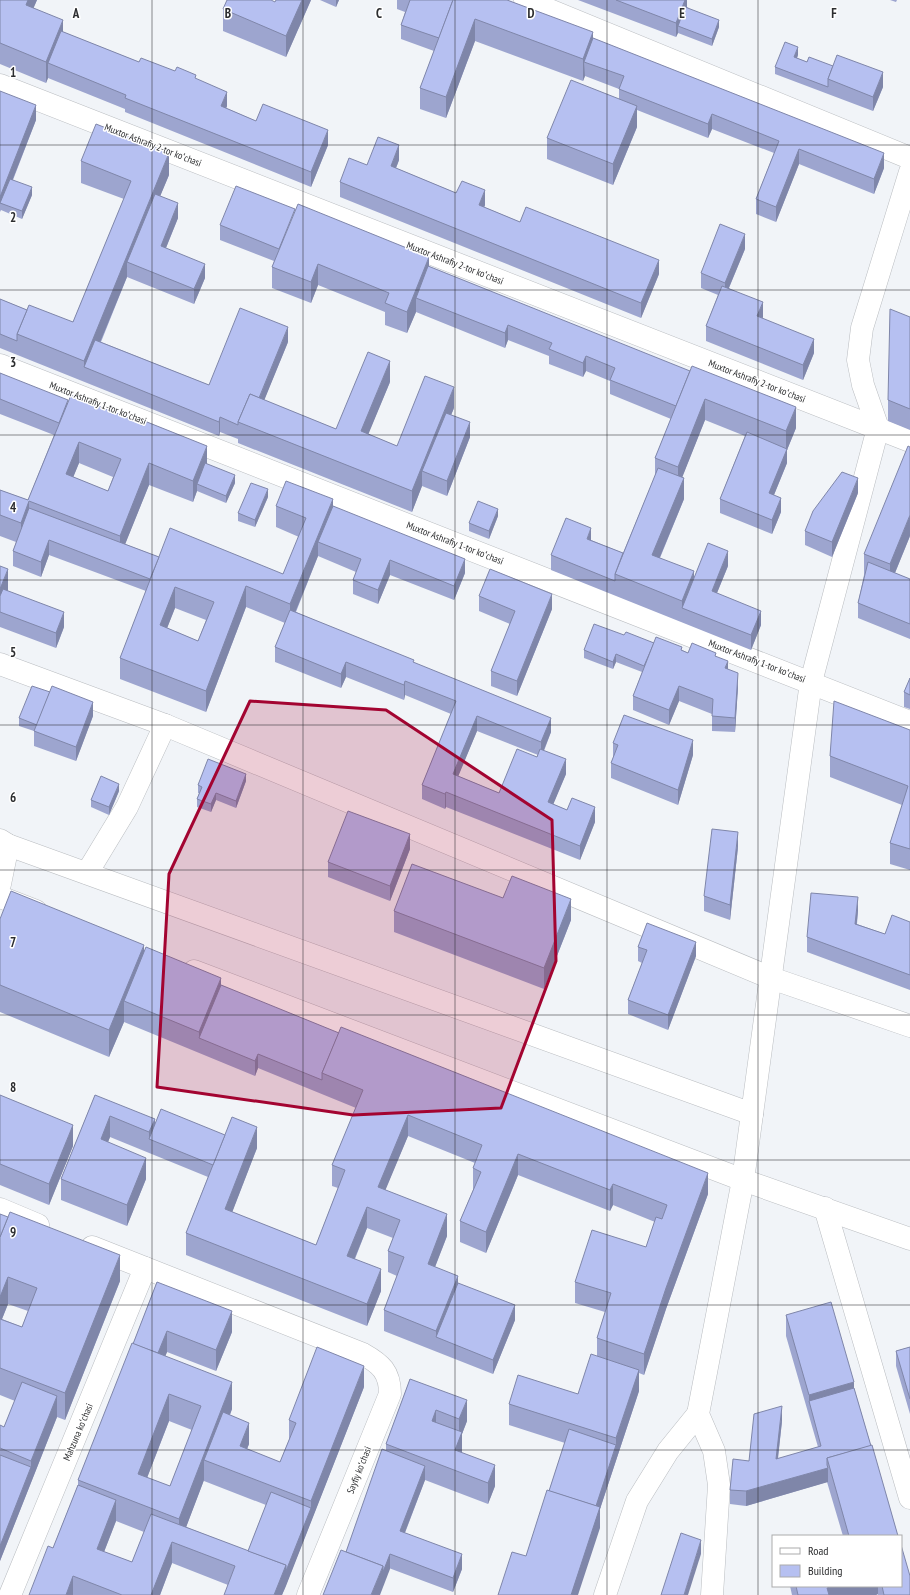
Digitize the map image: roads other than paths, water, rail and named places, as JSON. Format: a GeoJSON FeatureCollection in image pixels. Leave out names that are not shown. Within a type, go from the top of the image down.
{"type":"FeatureCollection","features":[{"type":"Feature","properties":{"kind":"street"},"geometry":{"type":"LineString","coordinates":[[525,0],[910,158]]}},
{"type":"Feature","properties":{"kind":"street","name":"Muxtor Ashrafiy 2-tor koʻchasi"},"geometry":{"type":"LineString","coordinates":[[0,85],[910,441]]}},
{"type":"Feature","properties":{"kind":"street"},"geometry":{"type":"LineString","coordinates":[[605,1595],[637,1501],[668,1451],[698,1414],[743,1180],[811,682],[878,428],[863,385],[858,360],[862,328],[910,172]]}},
{"type":"Feature","properties":{"kind":"street","name":"Muxtor Ashrafiy 1-tor koʻchasi"},"geometry":{"type":"LineString","coordinates":[[0,365],[910,722]]}},
{"type":"Feature","properties":{"kind":"street"},"geometry":{"type":"LineString","coordinates":[[0,664],[165,725],[771,978],[910,1026]]}},
{"type":"Feature","properties":{"kind":"street"},"geometry":{"type":"LineString","coordinates":[[87,873],[127,807],[165,725]]}},
{"type":"Feature","properties":{"kind":"street"},"geometry":{"type":"LineString","coordinates":[[0,884],[4,843],[752,1114]]}},
{"type":"Feature","properties":{"kind":"street"},"geometry":{"type":"LineString","coordinates":[[0,897],[52,917]]}},
{"type":"Feature","properties":{"kind":"street"},"geometry":{"type":"LineString","coordinates":[[178,965],[743,1180],[910,1239]]}},
{"type":"Feature","properties":{"kind":"street"},"geometry":{"type":"LineString","coordinates":[[825,1208],[910,1498]]}},
{"type":"Feature","properties":{"kind":"street","name":"Sayfiy koʻchasi"},"geometry":{"type":"LineString","coordinates":[[0,1209],[364,1354],[378,1363],[387,1372],[390,1383],[390,1394],[308,1595]]}},
{"type":"Feature","properties":{"kind":"street","name":"Mahzuna koʻchasi"},"geometry":{"type":"LineString","coordinates":[[10,1595],[145,1268]]}},
{"type":"Feature","properties":{"kind":"street"},"geometry":{"type":"LineString","coordinates":[[698,1414],[714,1451],[719,1485],[712,1595]]}}]}
